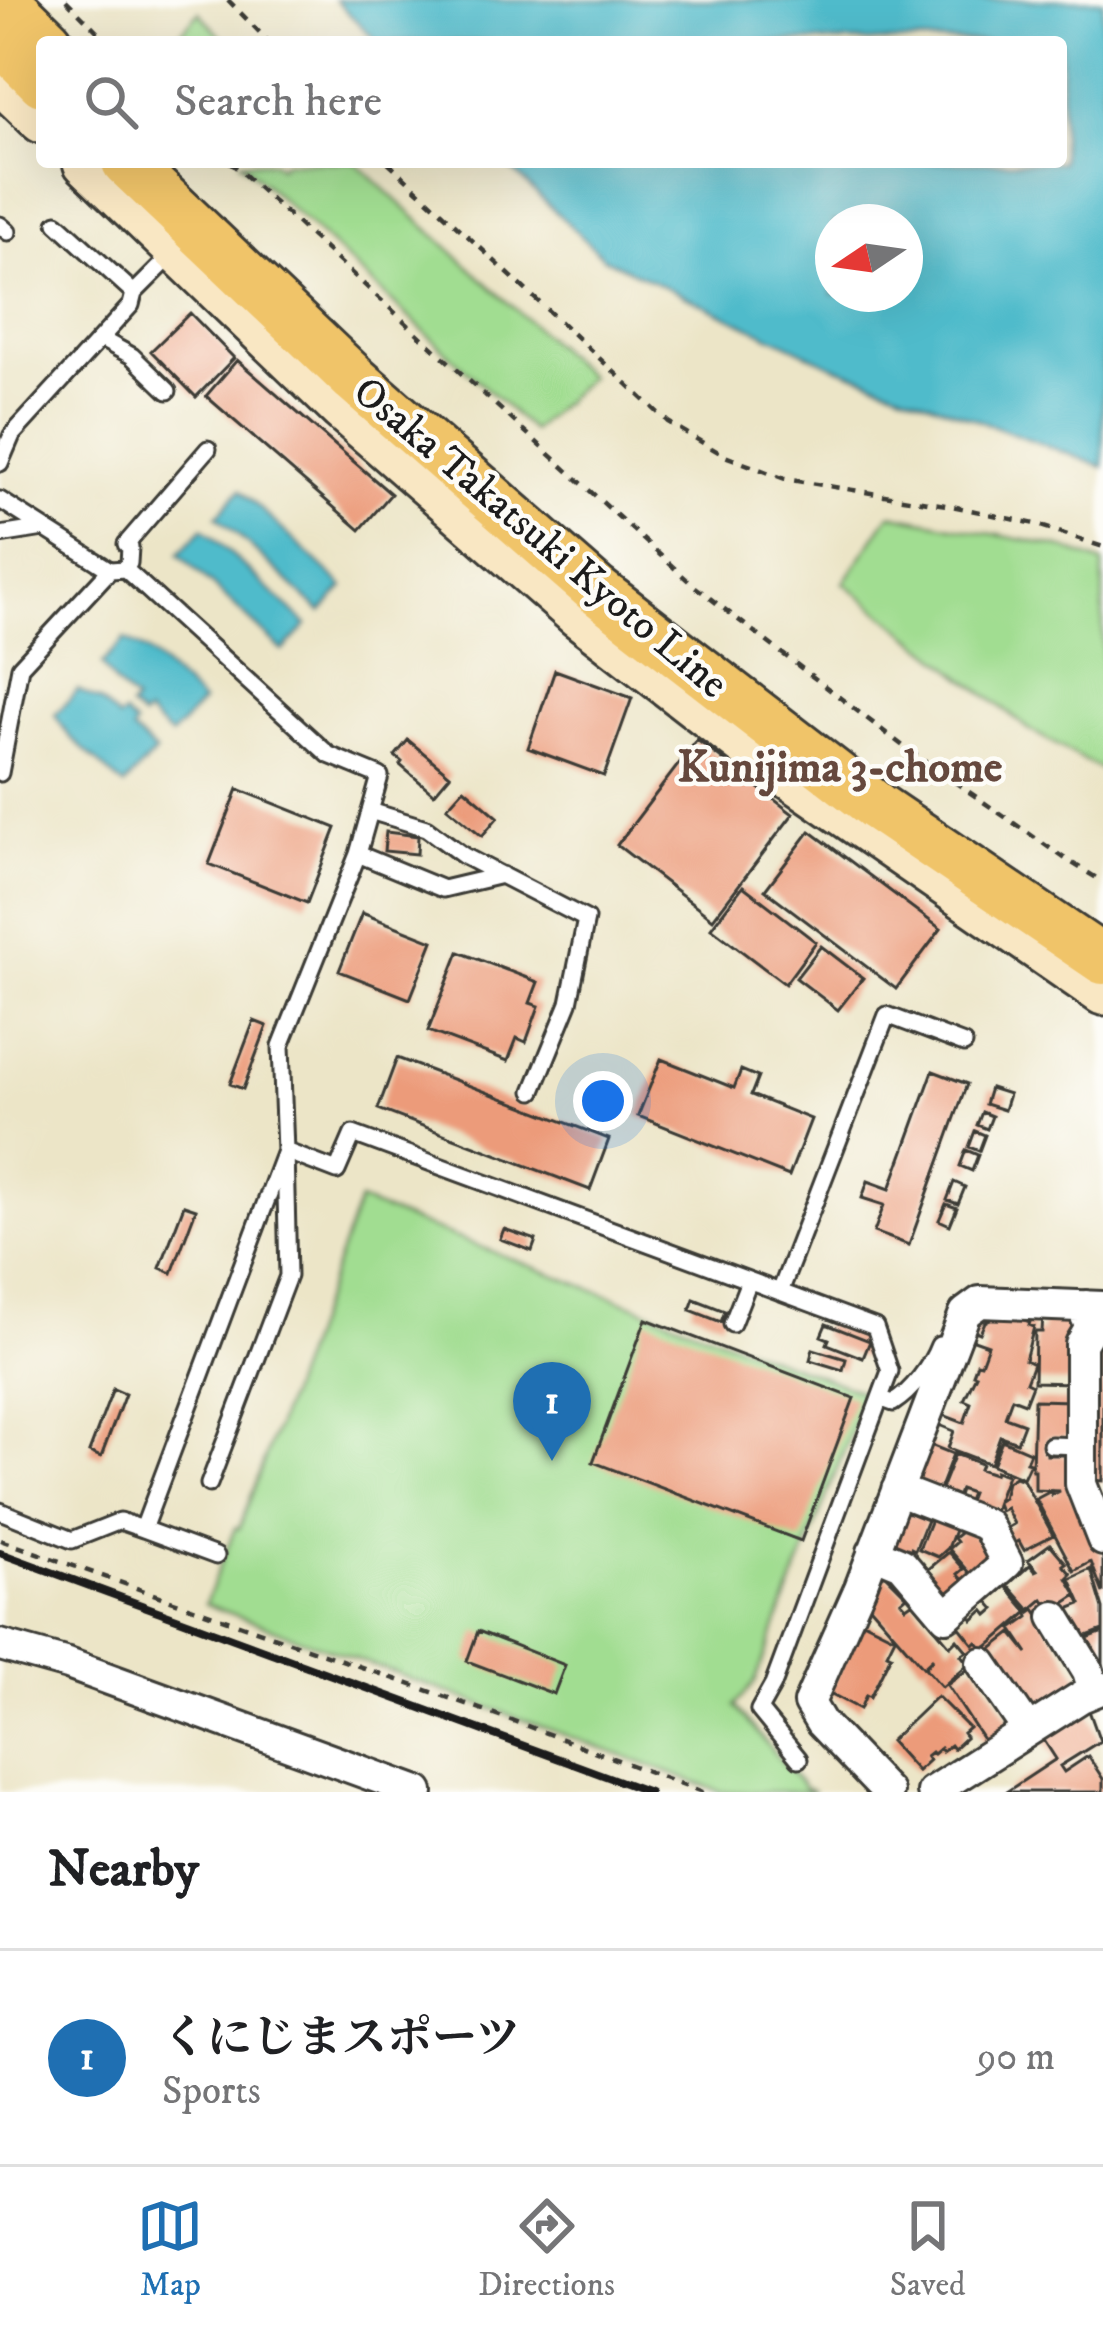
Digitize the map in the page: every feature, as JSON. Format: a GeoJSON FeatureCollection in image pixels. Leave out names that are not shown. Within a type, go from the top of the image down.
{"type":"FeatureCollection","features":[{"type":"Feature","properties":{"kind":"main road"},"geometry":{"type":"LineString","coordinates":[[5,0],[42,36]]}},
{"type":"Feature","properties":{"kind":"main road"},"geometry":{"type":"LineString","coordinates":[[0,40],[36,76]]}},
{"type":"Feature","properties":{"kind":"main road","name":"Osaka Takatsuki Kyoto Line"},"geometry":{"type":"LineString","coordinates":[[132,168],[354,379],[597,591],[877,807],[1103,960]]}},
{"type":"Feature","properties":{"kind":"main road","name":"Osaka Takatsuki Kyoto Line"},"geometry":{"type":"LineString","coordinates":[[179,168],[374,356],[616,567],[878,772],[1103,927]]}},
{"type":"Feature","properties":{"kind":"street"},"geometry":{"type":"LineString","coordinates":[[0,80],[36,114]]}},
{"type":"Feature","properties":{"kind":"street"},"geometry":{"type":"LineString","coordinates":[[92,168],[342,408],[579,615],[757,753],[1103,992]]}},
{"type":"Feature","properties":{"kind":"street"},"geometry":{"type":"LineString","coordinates":[[887,1792],[821,1723],[809,1703],[874,1552],[965,1313],[980,1302],[1094,1307]]}},
{"type":"Feature","properties":{"kind":"street"},"geometry":{"type":"LineString","coordinates":[[1094,1307],[1086,1316],[1090,1328],[1081,1344],[1066,1446],[1100,1525]]}},
{"type":"Feature","properties":{"kind":"street"},"geometry":{"type":"LineString","coordinates":[[874,1552],[902,1564],[946,1616],[1007,1564],[987,1525],[897,1490]]}},
{"type":"Feature","properties":{"kind":"street"},"geometry":{"type":"LineString","coordinates":[[932,1792],[1099,1689],[1055,1617]]}},
{"type":"Feature","properties":{"kind":"street"},"geometry":{"type":"LineString","coordinates":[[0,1645],[68,1664],[418,1792]]}},
{"type":"Feature","properties":{"kind":"street"},"geometry":{"type":"LineString","coordinates":[[982,1663],[1028,1730]]}},
{"type":"Feature","properties":{"kind":"lane"},"geometry":{"type":"LineString","coordinates":[[57,223],[134,293]]}},
{"type":"Feature","properties":{"kind":"lane"},"geometry":{"type":"LineString","coordinates":[[0,463],[11,435],[131,305],[134,293],[178,250]]}},
{"type":"Feature","properties":{"kind":"lane"},"geometry":{"type":"LineString","coordinates":[[101,339],[131,356],[168,391]]}},
{"type":"Feature","properties":{"kind":"lane"},"geometry":{"type":"LineString","coordinates":[[0,773],[20,667],[129,563],[126,544],[208,449]]}},
{"type":"Feature","properties":{"kind":"lane"},"geometry":{"type":"LineString","coordinates":[[0,500],[118,570],[329,755],[380,776],[358,854],[281,1046],[288,1276],[209,1484]]}},
{"type":"Feature","properties":{"kind":"lane"},"geometry":{"type":"LineString","coordinates":[[0,535],[44,528]]}},
{"type":"Feature","properties":{"kind":"lane"},"geometry":{"type":"LineString","coordinates":[[370,811],[426,828],[464,856],[586,919],[569,1004],[533,1091]]}},
{"type":"Feature","properties":{"kind":"lane"},"geometry":{"type":"LineString","coordinates":[[358,854],[443,889],[502,875]]}},
{"type":"Feature","properties":{"kind":"lane"},"geometry":{"type":"LineString","coordinates":[[780,1292],[887,1015],[964,1044]]}},
{"type":"Feature","properties":{"kind":"lane"},"geometry":{"type":"LineString","coordinates":[[285,1151],[337,1171],[353,1134],[875,1328],[890,1371],[882,1399],[773,1685],[759,1710],[800,1759]]}},
{"type":"Feature","properties":{"kind":"lane"},"geometry":{"type":"LineString","coordinates":[[143,1529],[285,1151]]}},
{"type":"Feature","properties":{"kind":"lane"},"geometry":{"type":"LineString","coordinates":[[732,1324],[749,1281]]}},
{"type":"Feature","properties":{"kind":"lane"},"geometry":{"type":"LineString","coordinates":[[882,1399],[893,1403],[901,1399],[933,1359],[944,1332],[956,1337]]}},
{"type":"Feature","properties":{"kind":"lane"},"geometry":{"type":"LineString","coordinates":[[0,1511],[72,1540],[120,1521],[216,1556]]}},
{"type":"Feature","properties":{"kind":"path"},"geometry":{"type":"LineString","coordinates":[[65,0],[102,36]]}},
{"type":"Feature","properties":{"kind":"path"},"geometry":{"type":"LineString","coordinates":[[228,0],[263,36]]}},
{"type":"Feature","properties":{"kind":"path"},"geometry":{"type":"LineString","coordinates":[[237,168],[694,585],[903,746],[1103,882]]}},
{"type":"Feature","properties":{"kind":"path"},"geometry":{"type":"LineString","coordinates":[[394,168],[668,422],[725,456],[785,479],[952,506],[1035,524],[1103,547]]}},
{"type":"Feature","properties":{"kind":"path"},"geometry":{"type":"LineString","coordinates":[[0,1540],[703,1792]]}},
{"type":"Feature","properties":{"kind":"green space"},"geometry":{"type":"Polygon","coordinates":[[[199,12],[221,36],[178,36],[199,12]]]}},
{"type":"Feature","properties":{"kind":"green space"},"geometry":{"type":"Polygon","coordinates":[[[247,168],[362,168],[589,377],[532,431],[247,168]]]}},
{"type":"Feature","properties":{"kind":"green space"},"geometry":{"type":"Polygon","coordinates":[[[890,514],[1060,547],[1103,563],[1103,771],[1030,730],[844,583],[890,514]]]}},
{"type":"Feature","properties":{"kind":"green space"},"geometry":{"type":"Polygon","coordinates":[[[359,1201],[866,1393],[755,1682],[735,1706],[804,1788],[814,1792],[721,1792],[205,1604],[235,1528],[239,1529],[359,1201]]]}},
{"type":"Feature","properties":{"kind":"water"},"geometry":{"type":"Polygon","coordinates":[[[335,0],[1103,0],[1103,467],[834,366],[604,258],[510,168],[1067,168],[1067,36],[372,36],[335,0]]]}},
{"type":"Feature","properties":{"kind":"water"},"geometry":{"type":"Polygon","coordinates":[[[240,490],[344,587],[321,612],[217,516],[240,490]]]}},
{"type":"Feature","properties":{"kind":"water"},"geometry":{"type":"Polygon","coordinates":[[[203,528],[307,625],[283,651],[179,554],[203,528]]]}},
{"type":"Feature","properties":{"kind":"water"},"geometry":{"type":"Polygon","coordinates":[[[125,639],[148,652],[202,702],[171,736],[147,714],[142,718],[130,708],[135,702],[102,664],[125,639]]]}},
{"type":"Feature","properties":{"kind":"water"},"geometry":{"type":"Polygon","coordinates":[[[78,690],[119,719],[124,715],[135,726],[132,731],[155,752],[124,786],[69,736],[55,715],[78,690]]]}},
{"type":"Feature","properties":{"kind":"building"},"geometry":{"type":"Polygon","coordinates":[[[190,313],[234,358],[196,397],[151,351],[190,313]]]}},
{"type":"Feature","properties":{"kind":"building"},"geometry":{"type":"Polygon","coordinates":[[[237,360],[391,494],[360,530],[206,396],[237,360]]]}},
{"type":"Feature","properties":{"kind":"building"},"geometry":{"type":"Polygon","coordinates":[[[555,670],[632,698],[604,776],[528,748],[555,670]]]}},
{"type":"Feature","properties":{"kind":"building"},"geometry":{"type":"Polygon","coordinates":[[[408,740],[450,775],[434,794],[395,756],[408,740]]]}},
{"type":"Feature","properties":{"kind":"building"},"geometry":{"type":"Polygon","coordinates":[[[697,740],[793,814],[713,919],[617,845],[697,740]]]}},
{"type":"Feature","properties":{"kind":"building"},"geometry":{"type":"Polygon","coordinates":[[[464,788],[498,817],[482,836],[447,807],[464,788]]]}},
{"type":"Feature","properties":{"kind":"building"},"geometry":{"type":"Polygon","coordinates":[[[238,789],[336,828],[307,903],[209,864],[238,789]]]}},
{"type":"Feature","properties":{"kind":"building"},"geometry":{"type":"Polygon","coordinates":[[[810,831],[941,929],[896,989],[765,890],[810,831]]]}},
{"type":"Feature","properties":{"kind":"building"},"geometry":{"type":"Polygon","coordinates":[[[386,832],[418,836],[417,854],[384,851],[386,832]]]}},
{"type":"Feature","properties":{"kind":"building"},"geometry":{"type":"Polygon","coordinates":[[[743,886],[816,942],[785,984],[711,928],[743,886]]]}},
{"type":"Feature","properties":{"kind":"building"},"geometry":{"type":"Polygon","coordinates":[[[362,913],[433,941],[410,999],[339,971],[362,913]]]}},
{"type":"Feature","properties":{"kind":"building"},"geometry":{"type":"Polygon","coordinates":[[[821,946],[863,978],[838,1010],[796,978],[821,946]]]}},
{"type":"Feature","properties":{"kind":"building"},"geometry":{"type":"Polygon","coordinates":[[[459,952],[538,982],[530,1003],[539,1006],[526,1042],[517,1038],[508,1061],[428,1031],[459,952]]]}},
{"type":"Feature","properties":{"kind":"building"},"geometry":{"type":"Polygon","coordinates":[[[254,1021],[267,1026],[243,1089],[230,1084],[254,1021]]]}},
{"type":"Feature","properties":{"kind":"building"},"geometry":{"type":"Polygon","coordinates":[[[397,1058],[609,1139],[590,1190],[378,1109],[397,1058]]]}},
{"type":"Feature","properties":{"kind":"building"},"geometry":{"type":"Polygon","coordinates":[[[661,1059],[734,1088],[741,1070],[758,1077],[751,1095],[811,1119],[789,1176],[638,1116],[661,1059]]]}},
{"type":"Feature","properties":{"kind":"building"},"geometry":{"type":"Polygon","coordinates":[[[933,1071],[967,1084],[909,1245],[874,1232],[884,1205],[862,1198],[868,1181],[890,1189],[933,1071]]]}},
{"type":"Feature","properties":{"kind":"building"},"geometry":{"type":"Polygon","coordinates":[[[990,1088],[1009,1094],[1004,1110],[985,1104],[990,1088]]]}},
{"type":"Feature","properties":{"kind":"building"},"geometry":{"type":"Polygon","coordinates":[[[982,1112],[992,1116],[987,1129],[977,1125],[982,1112]]]}},
{"type":"Feature","properties":{"kind":"building"},"geometry":{"type":"Polygon","coordinates":[[[975,1131],[985,1135],[979,1151],[969,1147],[975,1131]]]}},
{"type":"Feature","properties":{"kind":"building"},"geometry":{"type":"Polygon","coordinates":[[[966,1150],[978,1155],[972,1171],[960,1166],[966,1150]]]}},
{"type":"Feature","properties":{"kind":"building"},"geometry":{"type":"Polygon","coordinates":[[[954,1182],[965,1187],[958,1204],[947,1200],[954,1182]]]}},
{"type":"Feature","properties":{"kind":"building"},"geometry":{"type":"Polygon","coordinates":[[[946,1204],[957,1208],[950,1225],[939,1220],[946,1204]]]}},
{"type":"Feature","properties":{"kind":"building"},"geometry":{"type":"Polygon","coordinates":[[[184,1205],[196,1209],[172,1273],[160,1268],[184,1205]]]}},
{"type":"Feature","properties":{"kind":"building"},"geometry":{"type":"Polygon","coordinates":[[[504,1229],[536,1240],[532,1251],[500,1239],[504,1229]]]}},
{"type":"Feature","properties":{"kind":"building"},"geometry":{"type":"Polygon","coordinates":[[[694,1299],[725,1311],[721,1322],[690,1310],[694,1299]]]}},
{"type":"Feature","properties":{"kind":"building"},"geometry":{"type":"Polygon","coordinates":[[[1002,1312],[1034,1327],[1025,1360],[1033,1364],[1026,1382],[1032,1385],[1025,1403],[1012,1398],[1005,1417],[1024,1424],[1017,1442],[1000,1436],[990,1464],[948,1448],[954,1431],[939,1425],[943,1415],[964,1423],[971,1403],[964,1400],[988,1345],[971,1339],[973,1330],[980,1333],[985,1322],[1002,1312]]]}},
{"type":"Feature","properties":{"kind":"building"},"geometry":{"type":"Polygon","coordinates":[[[1043,1314],[1072,1314],[1072,1383],[1034,1382],[1035,1332],[1042,1332],[1043,1314]]]}},
{"type":"Feature","properties":{"kind":"building"},"geometry":{"type":"Polygon","coordinates":[[[646,1319],[854,1398],[801,1541],[593,1462],[646,1319]]]}},
{"type":"Feature","properties":{"kind":"building"},"geometry":{"type":"Polygon","coordinates":[[[826,1324],[870,1341],[863,1358],[827,1344],[829,1339],[821,1336],[826,1324]]]}},
{"type":"Feature","properties":{"kind":"building"},"geometry":{"type":"Polygon","coordinates":[[[1091,1343],[1103,1343],[1103,1481],[1089,1480],[1091,1343]]]}},
{"type":"Feature","properties":{"kind":"building"},"geometry":{"type":"Polygon","coordinates":[[[813,1349],[846,1359],[843,1370],[810,1360],[813,1349]]]}},
{"type":"Feature","properties":{"kind":"building"},"geometry":{"type":"Polygon","coordinates":[[[113,1389],[125,1394],[101,1457],[89,1452],[113,1389]]]}},
{"type":"Feature","properties":{"kind":"building"},"geometry":{"type":"Polygon","coordinates":[[[1034,1400],[1072,1401],[1071,1431],[1065,1437],[1047,1437],[1047,1455],[1064,1455],[1071,1463],[1069,1491],[1103,1556],[1103,1593],[1091,1562],[1074,1571],[1036,1499],[1060,1491],[1035,1490],[1034,1400]]]}},
{"type":"Feature","properties":{"kind":"building"},"geometry":{"type":"Polygon","coordinates":[[[1002,1440],[1030,1452],[1023,1478],[992,1465],[1002,1440]]]}},
{"type":"Feature","properties":{"kind":"building"},"geometry":{"type":"Polygon","coordinates":[[[928,1444],[953,1454],[939,1490],[914,1480],[928,1444]]]}},
{"type":"Feature","properties":{"kind":"building"},"geometry":{"type":"Polygon","coordinates":[[[955,1454],[981,1464],[979,1469],[1007,1475],[997,1502],[1007,1482],[1015,1477],[1023,1480],[1053,1535],[1024,1550],[1019,1541],[1012,1545],[1004,1530],[1014,1524],[1006,1508],[1000,1511],[997,1503],[992,1516],[966,1506],[971,1493],[960,1489],[958,1496],[941,1489],[955,1454]]]}},
{"type":"Feature","properties":{"kind":"building"},"geometry":{"type":"Polygon","coordinates":[[[902,1510],[927,1520],[915,1550],[911,1548],[908,1555],[893,1549],[891,1539],[902,1510]]]}},
{"type":"Feature","properties":{"kind":"building"},"geometry":{"type":"Polygon","coordinates":[[[932,1517],[957,1525],[948,1548],[938,1557],[919,1549],[932,1517]]]}},
{"type":"Feature","properties":{"kind":"building"},"geometry":{"type":"Polygon","coordinates":[[[965,1529],[990,1556],[971,1574],[949,1549],[965,1529]]]}},
{"type":"Feature","properties":{"kind":"building"},"geometry":{"type":"Polygon","coordinates":[[[1050,1544],[1066,1563],[1071,1574],[1067,1578],[1077,1595],[1051,1612],[1043,1599],[1030,1610],[1008,1585],[1030,1565],[1037,1570],[1028,1560],[1050,1544]]]}},
{"type":"Feature","properties":{"kind":"building"},"geometry":{"type":"Polygon","coordinates":[[[949,1552],[964,1569],[958,1574],[965,1582],[945,1595],[925,1572],[949,1552]]]}},
{"type":"Feature","properties":{"kind":"building"},"geometry":{"type":"Polygon","coordinates":[[[1091,1569],[1103,1609],[1103,1630],[1079,1639],[1063,1611],[1081,1604],[1070,1579],[1091,1569]]]}},
{"type":"Feature","properties":{"kind":"building"},"geometry":{"type":"Polygon","coordinates":[[[885,1574],[907,1596],[901,1601],[906,1607],[913,1602],[950,1646],[957,1639],[967,1651],[961,1655],[968,1664],[942,1687],[925,1668],[933,1658],[923,1667],[865,1600],[868,1589],[885,1574]]]}},
{"type":"Feature","properties":{"kind":"building"},"geometry":{"type":"Polygon","coordinates":[[[1006,1586],[1028,1612],[984,1650],[958,1625],[984,1610],[988,1615],[995,1609],[988,1601],[1006,1586]]]}},
{"type":"Feature","properties":{"kind":"building"},"geometry":{"type":"Polygon","coordinates":[[[1035,1609],[1079,1675],[1075,1688],[1037,1713],[1018,1704],[985,1654],[1012,1633],[1028,1653],[1012,1629],[1035,1609]]]}},
{"type":"Feature","properties":{"kind":"building"},"geometry":{"type":"Polygon","coordinates":[[[863,1621],[895,1637],[887,1653],[891,1655],[860,1709],[828,1692],[863,1621]]]}},
{"type":"Feature","properties":{"kind":"building"},"geometry":{"type":"Polygon","coordinates":[[[478,1631],[565,1665],[554,1694],[467,1661],[478,1631]]]}},
{"type":"Feature","properties":{"kind":"building"},"geometry":{"type":"Polygon","coordinates":[[[1103,1632],[1103,1680],[1087,1638],[1103,1632]]]}},
{"type":"Feature","properties":{"kind":"building"},"geometry":{"type":"Polygon","coordinates":[[[975,1664],[1010,1720],[1008,1729],[986,1744],[947,1685],[975,1664]]]}},
{"type":"Feature","properties":{"kind":"building"},"geometry":{"type":"Polygon","coordinates":[[[937,1696],[969,1728],[953,1749],[950,1745],[931,1752],[917,1771],[890,1741],[937,1696]]]}},
{"type":"Feature","properties":{"kind":"building"},"geometry":{"type":"Polygon","coordinates":[[[1087,1705],[1100,1741],[1060,1766],[1064,1772],[1088,1756],[1103,1779],[1103,1792],[1006,1792],[1056,1759],[1038,1731],[1087,1705]]]}},
{"type":"Feature","properties":{"kind":"railway"},"geometry":{"type":"LineString","coordinates":[[0,1553],[649,1792]]}},
{"type":"Feature","properties":{"kind":"place","name":"くにじまスポーツ"},"geometry":{"type":"Point","coordinates":[552,1461]}},
{"type":"Feature","properties":{"kind":"district","name":"Kunijima 3-chome"},"geometry":{"type":"Point","coordinates":[840,765]}}]}
